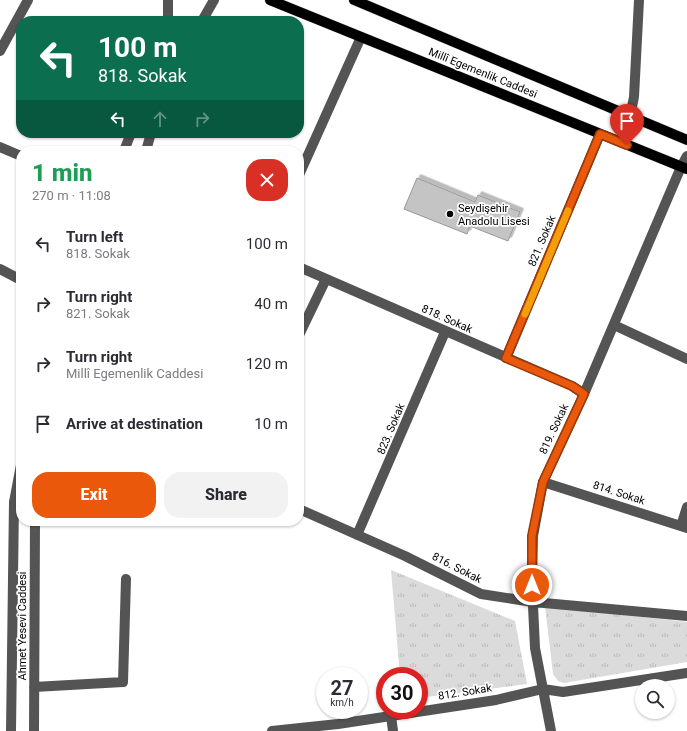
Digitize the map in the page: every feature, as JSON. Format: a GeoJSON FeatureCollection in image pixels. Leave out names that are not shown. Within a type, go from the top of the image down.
{"type":"FeatureCollection","features":[{"type":"Feature","properties":{"kind":"main road","name":"Millî Egemenlik Caddesi"},"geometry":{"type":"LineString","coordinates":[[270,0],[684,168]]}},
{"type":"Feature","properties":{"kind":"main road","name":"Millî Egemenlik Caddesi"},"geometry":{"type":"LineString","coordinates":[[354,0],[365,2],[687,140]]}},
{"type":"Feature","properties":{"kind":"street"},"geometry":{"type":"LineString","coordinates":[[19,16],[28,0]]}},
{"type":"Feature","properties":{"kind":"street"},"geometry":{"type":"LineString","coordinates":[[168,0],[168,16]]}},
{"type":"Feature","properties":{"kind":"street"},"geometry":{"type":"LineString","coordinates":[[205,16],[214,0]]}},
{"type":"Feature","properties":{"kind":"street"},"geometry":{"type":"LineString","coordinates":[[630,116],[634,97],[639,0]]}},
{"type":"Feature","properties":{"kind":"street"},"geometry":{"type":"LineString","coordinates":[[0,51],[16,22]]}},
{"type":"Feature","properties":{"kind":"street"},"geometry":{"type":"LineString","coordinates":[[304,164],[361,37]]}},
{"type":"Feature","properties":{"kind":"street","name":"821. Sokak"},"geometry":{"type":"LineString","coordinates":[[506,358],[600,134]]}},
{"type":"Feature","properties":{"kind":"street"},"geometry":{"type":"LineString","coordinates":[[0,147],[16,154]]}},
{"type":"Feature","properties":{"kind":"street","name":"819. Sokak"},"geometry":{"type":"LineString","coordinates":[[551,731],[535,648],[533,602],[532,536],[543,482],[584,394],[684,168],[687,156]]}},
{"type":"Feature","properties":{"kind":"street"},"geometry":{"type":"LineString","coordinates":[[0,269],[16,277]]}},
{"type":"Feature","properties":{"kind":"street","name":"818. Sokak"},"geometry":{"type":"LineString","coordinates":[[304,269],[572,386],[584,394]]}},
{"type":"Feature","properties":{"kind":"street"},"geometry":{"type":"LineString","coordinates":[[304,325],[326,279]]}},
{"type":"Feature","properties":{"kind":"street"},"geometry":{"type":"LineString","coordinates":[[614,325],[687,359]]}},
{"type":"Feature","properties":{"kind":"street","name":"823. Sokak"},"geometry":{"type":"LineString","coordinates":[[357,535],[446,332]]}},
{"type":"Feature","properties":{"kind":"street","name":"814. Sokak"},"geometry":{"type":"LineString","coordinates":[[543,482],[684,527]]}},
{"type":"Feature","properties":{"kind":"street","name":"Ahmet Yesevi Caddesi"},"geometry":{"type":"LineString","coordinates":[[11,731],[14,502],[16,491]]}},
{"type":"Feature","properties":{"kind":"street"},"geometry":{"type":"LineString","coordinates":[[684,527],[687,507]]}},
{"type":"Feature","properties":{"kind":"street","name":"816. Sokak"},"geometry":{"type":"LineString","coordinates":[[304,511],[405,556],[481,594],[533,602],[687,616]]}},
{"type":"Feature","properties":{"kind":"street","name":"Ahmet Yesevi Caddesi"},"geometry":{"type":"LineString","coordinates":[[34,731],[35,526]]}},
{"type":"Feature","properties":{"kind":"street"},"geometry":{"type":"LineString","coordinates":[[34,687],[123,682],[126,579]]}},
{"type":"Feature","properties":{"kind":"street"},"geometry":{"type":"LineString","coordinates":[[543,689],[563,692],[687,673]]}},
{"type":"Feature","properties":{"kind":"street","name":"812. Sokak"},"geometry":{"type":"LineString","coordinates":[[428,710],[496,700],[543,689]]}},
{"type":"Feature","properties":{"kind":"street","name":"812. Sokak"},"geometry":{"type":"LineString","coordinates":[[272,731],[376,718]]}},
{"type":"Feature","properties":{"kind":"street"},"geometry":{"type":"LineString","coordinates":[[391,719],[392,731]]}},
{"type":"Feature","properties":{"kind":"green space"},"geometry":{"type":"Polygon","coordinates":[[[391,570],[515,621],[527,684],[428,697],[428,667],[399,667],[391,570]]]}},
{"type":"Feature","properties":{"kind":"green space"},"geometry":{"type":"Polygon","coordinates":[[[545,606],[687,622],[687,662],[564,683],[558,681],[553,674],[545,606]]]}},
{"type":"Feature","properties":{"kind":"building"},"geometry":{"type":"Polygon","coordinates":[[[417,178],[475,202],[478,195],[520,212],[508,241],[470,226],[467,234],[404,209],[417,178]]]}},
{"type":"Feature","properties":{"kind":"slow traffic"},"geometry":{"type":"LineString","coordinates":[[525,314],[568,211]]}},
{"type":"Feature","properties":{"kind":"place","name":"Seydişehir Anadolu Lisesi"},"geometry":{"type":"Point","coordinates":[450,214]}},
{"type":"Feature","properties":{"kind":"route"},"geometry":{"type":"LineString","coordinates":[[532,585],[532,536],[543,482],[584,394],[572,386],[506,358],[600,134],[627,145]]}}]}
